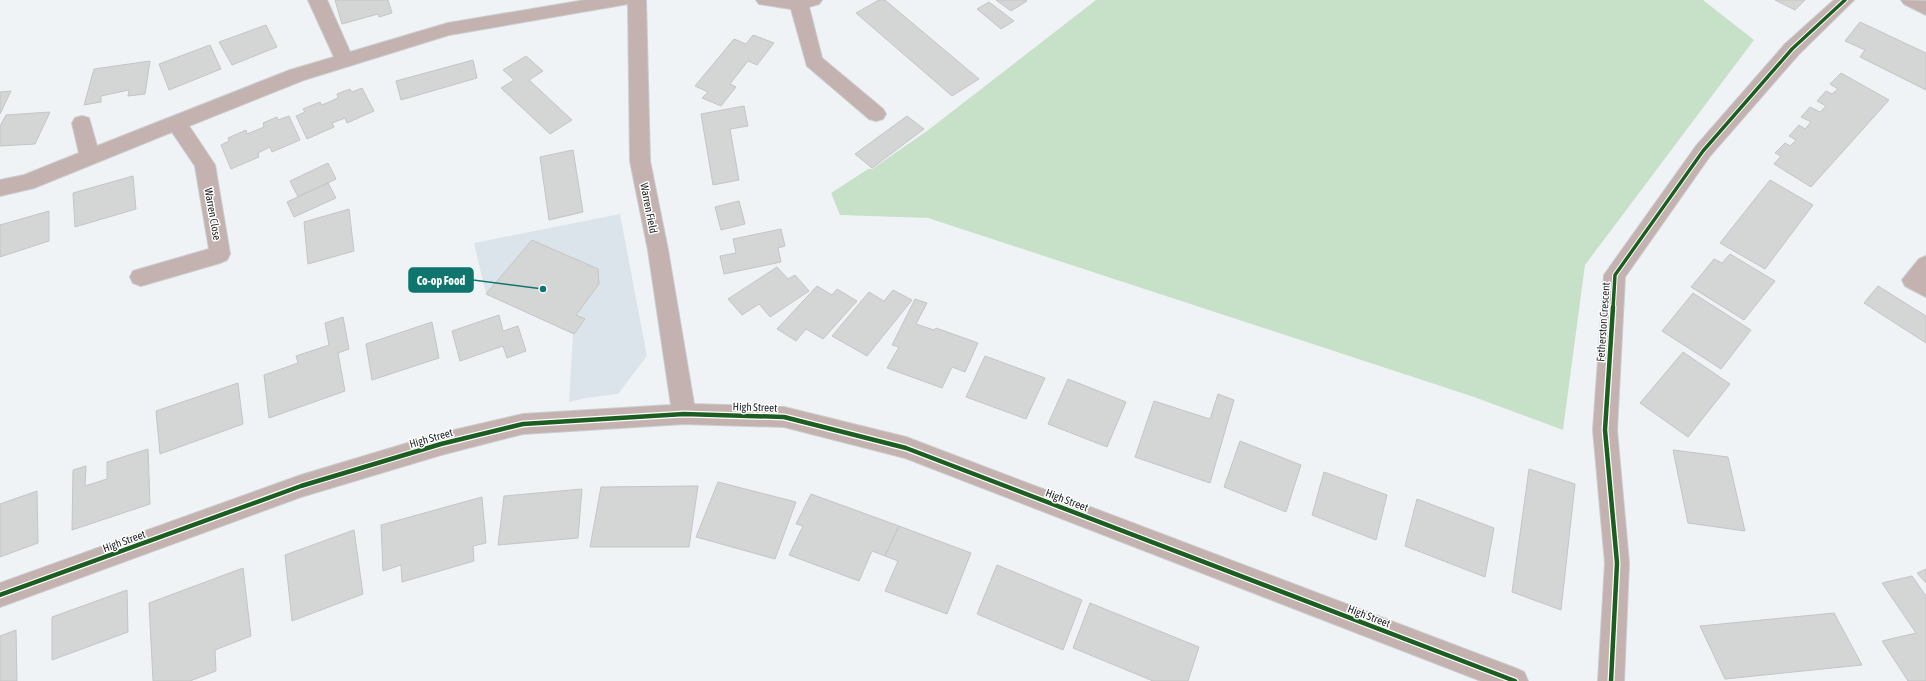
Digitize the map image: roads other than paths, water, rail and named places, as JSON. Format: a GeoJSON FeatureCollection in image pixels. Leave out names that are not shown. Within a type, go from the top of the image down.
{"type":"FeatureCollection","features":[{"type":"Feature","properties":{"kind":"street"},"geometry":{"type":"LineString","coordinates":[[317,0],[346,61]]}},
{"type":"Feature","properties":{"kind":"street"},"geometry":{"type":"LineString","coordinates":[[0,188],[26,182],[90,158],[297,75],[448,29],[622,0]]}},
{"type":"Feature","properties":{"kind":"street","name":"Warren Field"},"geometry":{"type":"LineString","coordinates":[[637,0],[640,161],[658,250],[684,414]]}},
{"type":"Feature","properties":{"kind":"street"},"geometry":{"type":"LineString","coordinates":[[765,0],[806,2],[814,61],[876,114]]}},
{"type":"Feature","properties":{"kind":"street","name":"Fetherston Crescent"},"geometry":{"type":"LineString","coordinates":[[1611,681],[1617,563],[1605,430],[1615,275],[1703,151],[1792,49],[1845,0]]}},
{"type":"Feature","properties":{"kind":"street"},"geometry":{"type":"LineString","coordinates":[[1910,0],[1926,10]]}},
{"type":"Feature","properties":{"kind":"street"},"geometry":{"type":"LineString","coordinates":[[82,123],[90,158]]}},
{"type":"Feature","properties":{"kind":"street","name":"Warren Close"},"geometry":{"type":"LineString","coordinates":[[141,277],[220,254],[205,165],[177,124]]}},
{"type":"Feature","properties":{"kind":"street"},"geometry":{"type":"LineString","coordinates":[[1926,265],[1914,280],[1926,288]]}},
{"type":"Feature","properties":{"kind":"street","name":"High Street"},"geometry":{"type":"LineString","coordinates":[[0,595],[301,486],[441,444],[523,424],[684,414],[784,417],[906,448],[1515,681]]}},
{"type":"Feature","properties":{"kind":"place","name":"Co-op Food"},"geometry":{"type":"Point","coordinates":[543,289]}}]}
